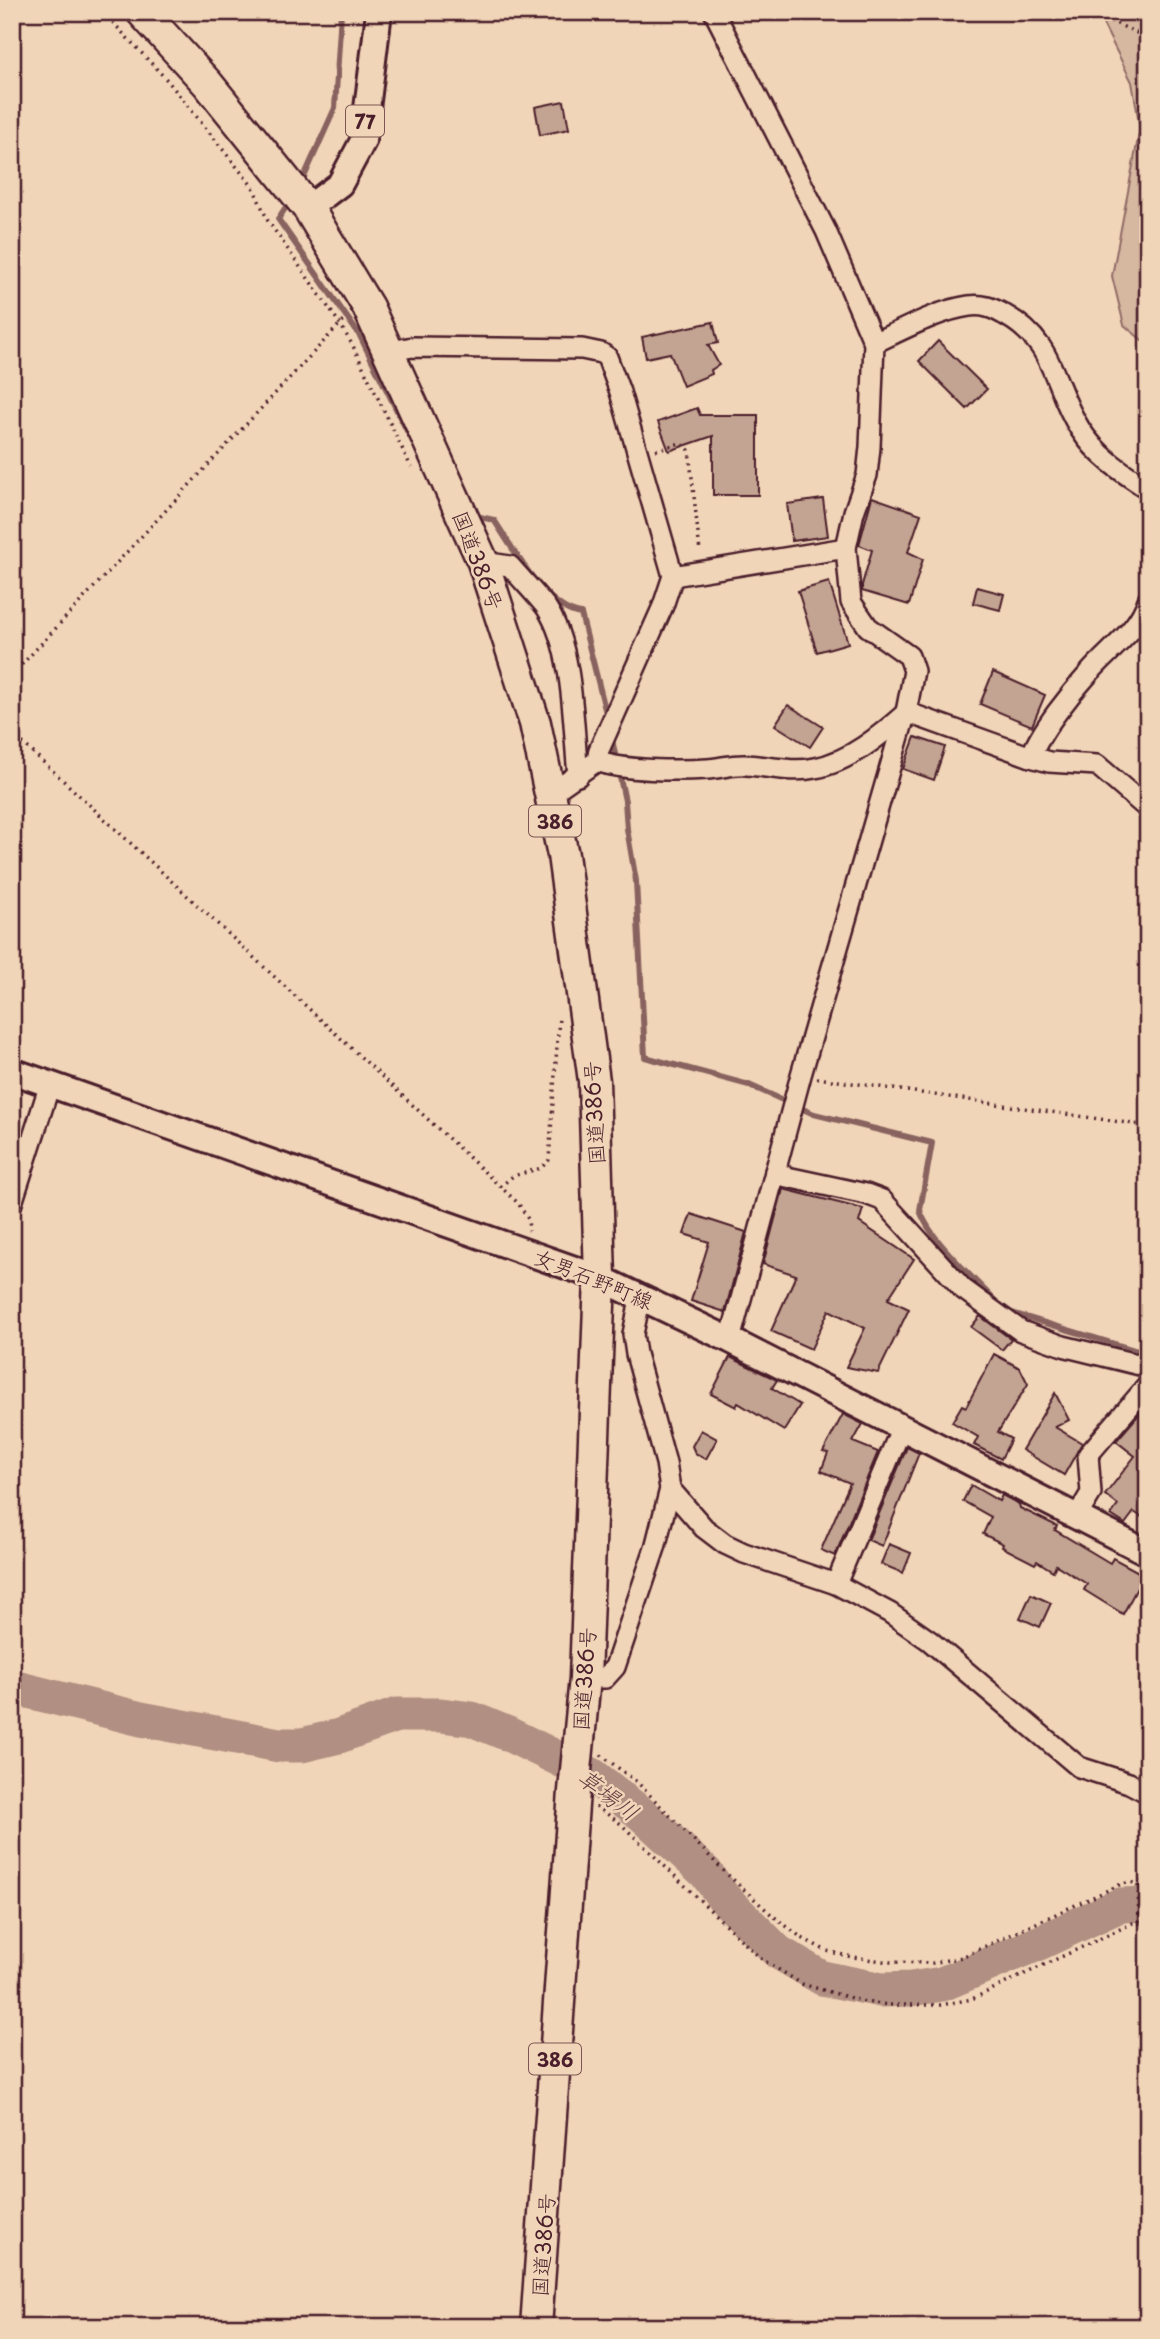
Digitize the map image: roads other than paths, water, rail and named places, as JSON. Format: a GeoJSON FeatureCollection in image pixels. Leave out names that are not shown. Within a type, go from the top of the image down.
{"type":"FeatureCollection","features":[{"type":"Feature","properties":{"kind":"highway","name":"国道386号"},"geometry":{"type":"LineString","coordinates":[[142,12],[208,84],[308,208],[368,307],[483,562],[535,723],[563,855],[594,1081],[600,1278],[585,1678],[574,1791],[536,2327]]}},
{"type":"Feature","properties":{"kind":"main road","name":"77"},"geometry":{"type":"LineString","coordinates":[[308,208],[340,184],[363,141],[379,12]]}},
{"type":"Feature","properties":{"kind":"main road","name":"女男石野町線"},"geometry":{"type":"LineString","coordinates":[[12,1071],[600,1278],[730,1340],[1148,1553]]}},
{"type":"Feature","properties":{"kind":"street"},"geometry":{"type":"LineString","coordinates":[[714,12],[826,231],[874,343],[867,475],[854,512],[846,548],[850,602],[868,627],[908,656],[914,671],[906,712],[801,1075],[730,1340]]}},
{"type":"Feature","properties":{"kind":"street"},"geometry":{"type":"LineString","coordinates":[[874,343],[953,310],[990,306],[1022,324],[1038,340],[1078,426],[1089,443],[1109,463],[1148,489]]}},
{"type":"Feature","properties":{"kind":"street"},"geometry":{"type":"LineString","coordinates":[[389,351],[413,346],[582,349],[607,357],[620,392],[673,576],[663,606],[599,750],[597,761],[550,794]]}},
{"type":"Feature","properties":{"kind":"street"},"geometry":{"type":"LineString","coordinates":[[673,576],[846,548]]}},
{"type":"Feature","properties":{"kind":"street"},"geometry":{"type":"LineString","coordinates":[[483,562],[510,566],[546,608],[561,639],[567,663],[578,776]]}},
{"type":"Feature","properties":{"kind":"street"},"geometry":{"type":"LineString","coordinates":[[1031,757],[1036,743],[1088,673],[1140,620],[1148,600]]}},
{"type":"Feature","properties":{"kind":"street"},"geometry":{"type":"LineString","coordinates":[[906,712],[1049,762],[1097,765],[1148,809]]}},
{"type":"Feature","properties":{"kind":"street"},"geometry":{"type":"LineString","coordinates":[[597,761],[608,766],[675,770],[746,765],[814,769],[840,760],[890,727],[906,712]]}},
{"type":"Feature","properties":{"kind":"street"},"geometry":{"type":"LineString","coordinates":[[12,1203],[50,1084]]}},
{"type":"Feature","properties":{"kind":"street"},"geometry":{"type":"LineString","coordinates":[[775,1171],[787,1177],[882,1199],[962,1289],[1021,1331],[1063,1346],[1148,1367]]}},
{"type":"Feature","properties":{"kind":"street"},"geometry":{"type":"LineString","coordinates":[[585,1678],[605,1678],[615,1667],[655,1548],[670,1489],[666,1463],[636,1354],[633,1334],[641,1296]]}},
{"type":"Feature","properties":{"kind":"street"},"geometry":{"type":"LineString","coordinates":[[1077,1516],[1091,1493],[1088,1455],[1148,1385]]}},
{"type":"Feature","properties":{"kind":"street"},"geometry":{"type":"LineString","coordinates":[[836,1584],[902,1427]]}},
{"type":"Feature","properties":{"kind":"street"},"geometry":{"type":"LineString","coordinates":[[670,1489],[704,1528],[725,1544],[836,1584],[890,1614],[930,1641],[1079,1768],[1129,1783],[1148,1793]]}},
{"type":"Feature","properties":{"kind":"waterway"},"geometry":{"type":"LineString","coordinates":[[300,186],[335,108],[341,12]]}},
{"type":"Feature","properties":{"kind":"waterway"},"geometry":{"type":"LineString","coordinates":[[290,201],[278,219],[360,336],[409,435]]}},
{"type":"Feature","properties":{"kind":"waterway"},"geometry":{"type":"LineString","coordinates":[[471,515],[494,520],[543,590],[555,602],[581,614],[607,717]]}},
{"type":"Feature","properties":{"kind":"waterway"},"geometry":{"type":"LineString","coordinates":[[611,735],[625,801],[636,881],[645,1057],[749,1085],[814,1114],[932,1143],[920,1210],[925,1222],[943,1247],[1000,1306]]}},
{"type":"Feature","properties":{"kind":"waterway"},"geometry":{"type":"LineString","coordinates":[[1009,1312],[1148,1354]]}},
{"type":"Feature","properties":{"kind":"waterway","name":"草場川"},"geometry":{"type":"LineString","coordinates":[[12,1687],[141,1719],[279,1745],[302,1745],[339,1736],[397,1715],[441,1715],[472,1719],[592,1775],[644,1816],[706,1873],[724,1898],[778,1952],[822,1978],[881,1990],[942,1984],[1120,1905],[1148,1904]]}}]}
